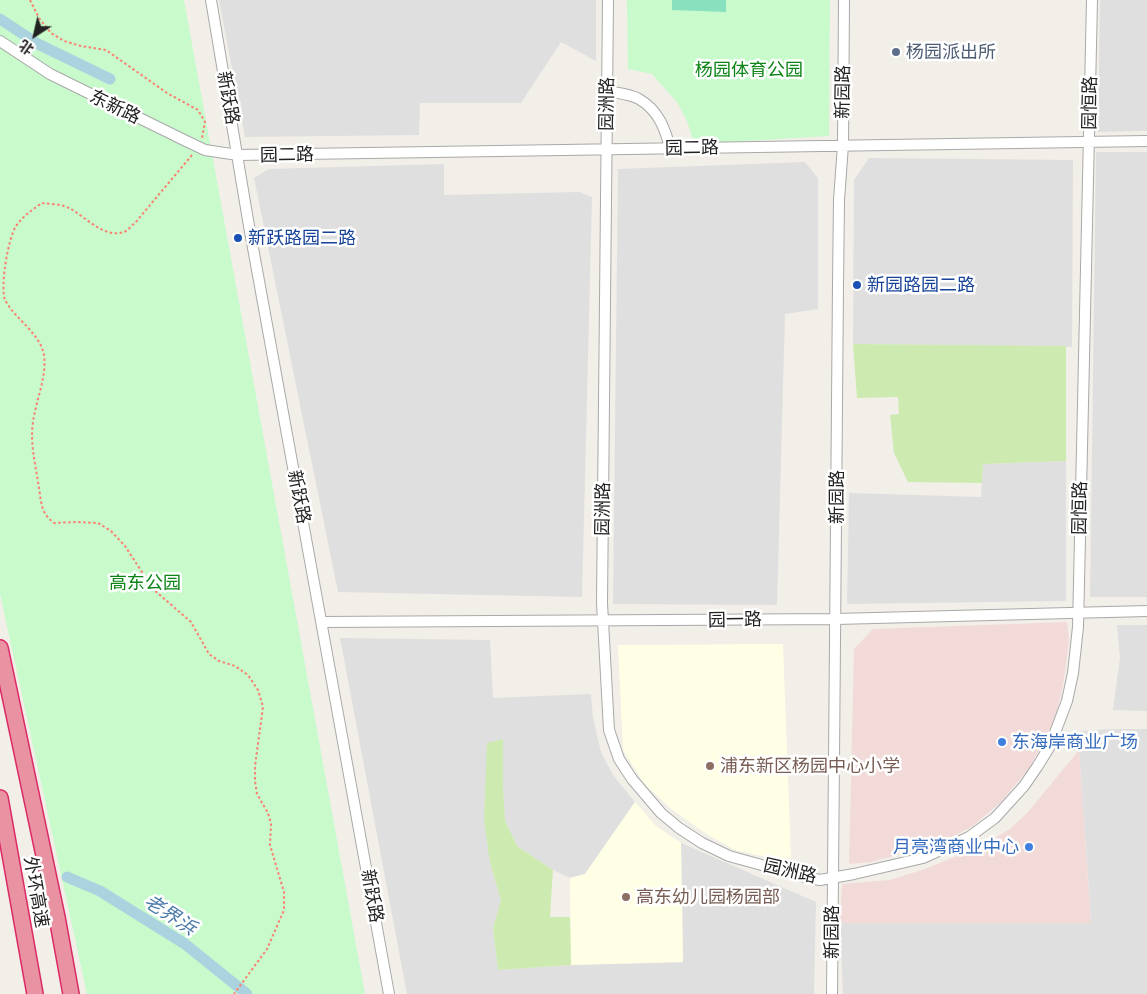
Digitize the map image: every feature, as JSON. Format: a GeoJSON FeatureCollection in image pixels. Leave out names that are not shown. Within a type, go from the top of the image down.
{"type":"FeatureCollection","features":[{"type":"Feature","properties":{"kind":"highway"},"geometry":{"type":"LineString","coordinates":[[0,648],[57,918],[71,994]]}},
{"type":"Feature","properties":{"kind":"highway","name":"外环高速"},"geometry":{"type":"LineString","coordinates":[[0,798],[35,994]]}},
{"type":"Feature","properties":{"kind":"street","name":"新跃路"},"geometry":{"type":"LineString","coordinates":[[211,0],[238,155],[248,226],[389,994]]}},
{"type":"Feature","properties":{"kind":"street","name":"园洲路"},"geometry":{"type":"LineString","coordinates":[[608,0],[602,603],[609,730],[619,759],[646,797],[661,813],[702,844],[729,856],[805,877],[820,880],[833,878]]}},
{"type":"Feature","properties":{"kind":"street","name":"新园路"},"geometry":{"type":"LineString","coordinates":[[832,994],[839,200],[843,145],[844,0]]}},
{"type":"Feature","properties":{"kind":"street","name":"园恒路"},"geometry":{"type":"LineString","coordinates":[[833,878],[923,858],[969,836],[996,818],[1028,780],[1050,746],[1067,702],[1073,673],[1078,612],[1092,0]]}},
{"type":"Feature","properties":{"kind":"street","name":"东新路"},"geometry":{"type":"LineString","coordinates":[[0,41],[50,74],[206,150],[238,155]]}},
{"type":"Feature","properties":{"kind":"street"},"geometry":{"type":"LineString","coordinates":[[608,91],[637,98],[650,107],[664,126],[670,148]]}},
{"type":"Feature","properties":{"kind":"street","name":"园二路"},"geometry":{"type":"LineString","coordinates":[[238,155],[1147,141]]}},
{"type":"Feature","properties":{"kind":"street","name":"园一路"},"geometry":{"type":"LineString","coordinates":[[322,622],[836,619],[1147,611]]}},
{"type":"Feature","properties":{"kind":"path"},"geometry":{"type":"LineString","coordinates":[[30,0],[39,18],[51,33],[64,41],[106,50],[167,93],[198,110],[205,122],[204,135],[198,146],[135,223],[125,232],[111,232],[99,228],[68,208],[42,203],[28,212],[16,227],[7,252],[3,279],[4,298],[16,316],[36,337],[44,353],[44,370],[33,423],[32,446],[43,509],[48,519],[54,523],[98,523],[111,531],[125,546],[153,589],[191,622],[209,654],[219,661],[235,666],[248,675],[258,690],[263,706],[255,766],[255,781],[257,794],[268,813],[271,824],[270,845],[284,892],[284,910],[267,949],[234,994]]}},
{"type":"Feature","properties":{"kind":"shaded area"},"geometry":{"type":"Polygon","coordinates":[[[219,0],[596,0],[596,61],[561,42],[521,103],[420,103],[419,135],[245,137],[219,0]]]}},
{"type":"Feature","properties":{"kind":"shaded area"},"geometry":{"type":"Polygon","coordinates":[[[1100,0],[1147,0],[1147,131],[1098,132],[1100,0]]]}},
{"type":"Feature","properties":{"kind":"shaded area"},"geometry":{"type":"Polygon","coordinates":[[[1096,152],[1147,152],[1147,597],[1090,597],[1096,152]]]}},
{"type":"Feature","properties":{"kind":"shaded area"},"geometry":{"type":"Polygon","coordinates":[[[869,158],[1073,160],[1072,347],[853,344],[854,180],[869,158]]]}},
{"type":"Feature","properties":{"kind":"shaded area"},"geometry":{"type":"Polygon","coordinates":[[[805,162],[818,178],[818,309],[785,314],[777,605],[613,604],[618,169],[805,162]]]}},
{"type":"Feature","properties":{"kind":"shaded area"},"geometry":{"type":"Polygon","coordinates":[[[444,164],[444,195],[579,192],[592,197],[582,597],[338,592],[254,178],[269,169],[444,164]]]}},
{"type":"Feature","properties":{"kind":"shaded area"},"geometry":{"type":"Polygon","coordinates":[[[1066,461],[1066,601],[847,604],[849,493],[981,497],[983,464],[1066,461]]]}},
{"type":"Feature","properties":{"kind":"shaded area"},"geometry":{"type":"Polygon","coordinates":[[[1067,622],[1069,641],[1056,718],[1030,767],[1001,802],[973,826],[938,844],[871,862],[849,864],[854,649],[873,629],[1067,622]]]}},
{"type":"Feature","properties":{"kind":"shaded area"},"geometry":{"type":"Polygon","coordinates":[[[1117,625],[1147,625],[1147,711],[1113,710],[1120,657],[1117,625]]]}},
{"type":"Feature","properties":{"kind":"shaded area"},"geometry":{"type":"Polygon","coordinates":[[[340,638],[490,640],[493,698],[591,694],[593,718],[601,752],[613,775],[635,802],[585,874],[570,878],[553,870],[517,846],[505,820],[503,788],[490,863],[501,900],[493,928],[498,970],[571,965],[683,962],[681,843],[816,902],[814,994],[407,994],[340,638]]]}},
{"type":"Feature","properties":{"kind":"shaded area","name":"浦东新区杨园中心小学"},"geometry":{"type":"Polygon","coordinates":[[[783,644],[791,859],[771,858],[735,850],[708,835],[670,808],[643,782],[623,750],[618,645],[783,644]]]}},
{"type":"Feature","properties":{"kind":"shaded area"},"geometry":{"type":"Polygon","coordinates":[[[1147,729],[1147,994],[843,994],[840,923],[1091,922],[1079,750],[1081,731],[1147,729]]]}},
{"type":"Feature","properties":{"kind":"shaded area"},"geometry":{"type":"Polygon","coordinates":[[[1079,750],[1091,923],[840,923],[842,884],[890,880],[925,869],[982,846],[1010,829],[1027,813],[1079,750]]]}},
{"type":"Feature","properties":{"kind":"shaded area","name":"高东幼儿园杨园部"},"geometry":{"type":"Polygon","coordinates":[[[635,802],[656,826],[681,843],[683,962],[571,965],[570,878],[585,874],[635,802]]]}},
{"type":"Feature","properties":{"kind":"green space","name":"高东公园"},"geometry":{"type":"Polygon","coordinates":[[[0,0],[184,0],[365,994],[87,994],[0,594],[0,0]]]}},
{"type":"Feature","properties":{"kind":"green space","name":"杨园体育公园"},"geometry":{"type":"Polygon","coordinates":[[[627,0],[830,0],[829,136],[694,144],[687,121],[677,102],[652,74],[628,69],[627,0]]]}},
{"type":"Feature","properties":{"kind":"green space"},"geometry":{"type":"Polygon","coordinates":[[[672,0],[726,0],[726,12],[672,10],[672,0]]]}},
{"type":"Feature","properties":{"kind":"green space"},"geometry":{"type":"Polygon","coordinates":[[[853,344],[1066,346],[1066,461],[983,464],[982,483],[908,482],[894,453],[890,415],[899,414],[898,397],[857,398],[853,344]]]}},
{"type":"Feature","properties":{"kind":"green space"},"geometry":{"type":"Polygon","coordinates":[[[503,739],[505,820],[517,846],[553,870],[550,917],[570,917],[571,965],[498,970],[493,928],[501,900],[490,863],[484,819],[487,743],[503,739]]]}},
{"type":"Feature","properties":{"kind":"waterway"},"geometry":{"type":"LineString","coordinates":[[0,19],[38,44],[110,79]]}},
{"type":"Feature","properties":{"kind":"waterway","name":"老界浜"},"geometry":{"type":"LineString","coordinates":[[67,877],[100,891],[185,944],[247,994]]}},
{"type":"Feature","properties":{"kind":"place","name":"杨园派出所"},"geometry":{"type":"Point","coordinates":[896,52]}},
{"type":"Feature","properties":{"kind":"place","name":"新跃路园二路"},"geometry":{"type":"Point","coordinates":[238,238]}},
{"type":"Feature","properties":{"kind":"place","name":"新园路园二路"},"geometry":{"type":"Point","coordinates":[857,285]}},
{"type":"Feature","properties":{"kind":"place","name":"东海岸商业广场"},"geometry":{"type":"Point","coordinates":[1002,742]}},
{"type":"Feature","properties":{"kind":"place","name":"浦东新区杨园中心小学"},"geometry":{"type":"Point","coordinates":[710,766]}},
{"type":"Feature","properties":{"kind":"place","name":"月亮湾商业中心"},"geometry":{"type":"Point","coordinates":[1029,847]}},
{"type":"Feature","properties":{"kind":"place","name":"高东幼儿园杨园部"},"geometry":{"type":"Point","coordinates":[626,897]}}]}
